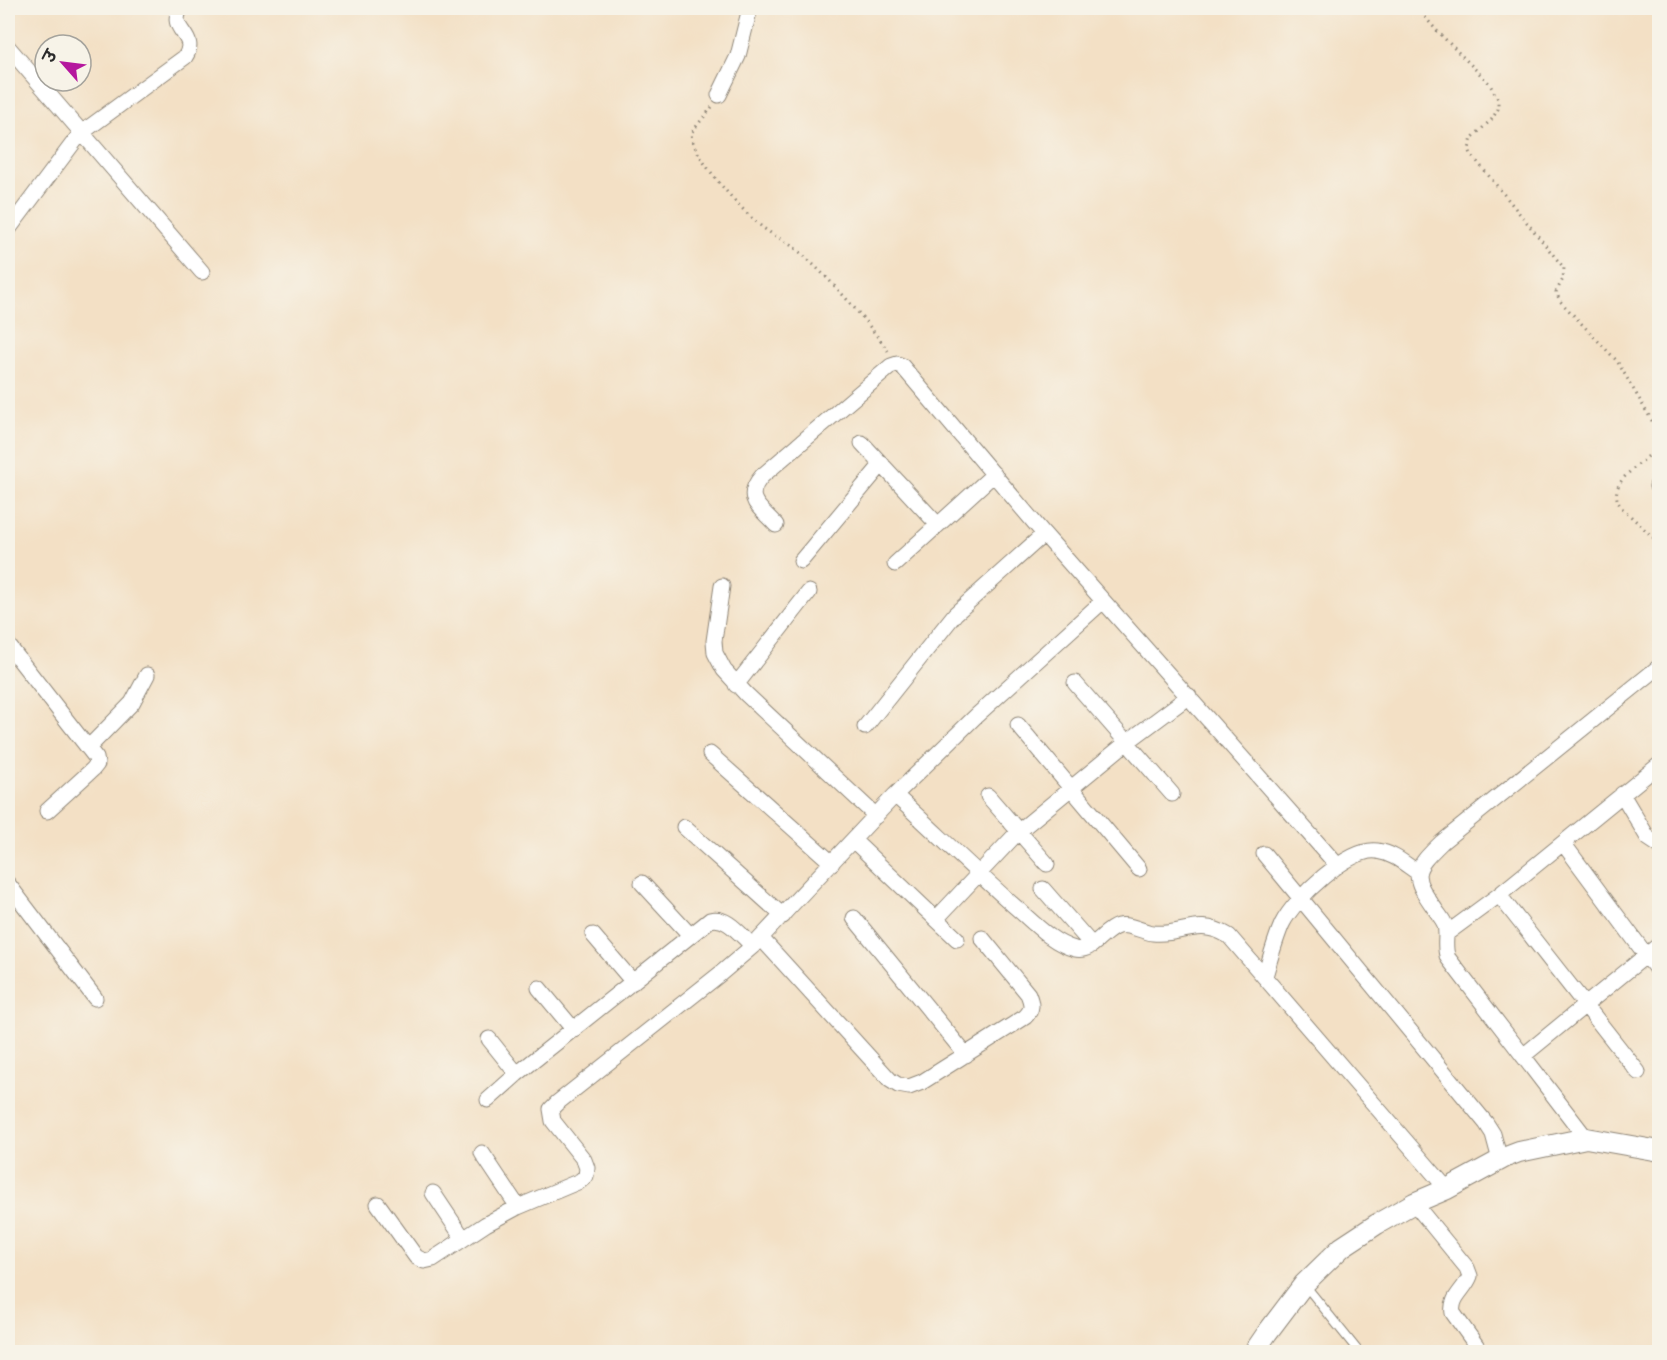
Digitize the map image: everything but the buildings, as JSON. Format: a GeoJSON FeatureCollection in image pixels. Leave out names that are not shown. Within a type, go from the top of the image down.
{"type":"FeatureCollection","features":[{"type":"Feature","properties":{"kind":"street"},"geometry":{"type":"LineString","coordinates":[[8,230],[80,134],[189,52],[187,39],[177,22],[176,16],[181,8]]}},
{"type":"Feature","properties":{"kind":"street"},"geometry":{"type":"LineString","coordinates":[[719,94],[738,56],[750,8]]}},
{"type":"Feature","properties":{"kind":"street"},"geometry":{"type":"LineString","coordinates":[[8,48],[80,134],[202,272]]}},
{"type":"Feature","properties":{"kind":"street"},"geometry":{"type":"LineString","coordinates":[[776,525],[754,500],[752,492],[755,484],[891,366],[897,364],[902,366],[1044,534],[1338,866]]}},
{"type":"Feature","properties":{"kind":"street"},"geometry":{"type":"LineString","coordinates":[[862,443],[938,525]]}},
{"type":"Feature","properties":{"kind":"street"},"geometry":{"type":"LineString","coordinates":[[801,561],[882,464]]}},
{"type":"Feature","properties":{"kind":"street"},"geometry":{"type":"LineString","coordinates":[[895,564],[994,474]]}},
{"type":"Feature","properties":{"kind":"street"},"geometry":{"type":"LineString","coordinates":[[865,727],[955,614],[1044,534]]}},
{"type":"Feature","properties":{"kind":"street"},"geometry":{"type":"LineString","coordinates":[[722,586],[715,629],[715,653],[719,662],[736,685],[876,816]]}},
{"type":"Feature","properties":{"kind":"street"},"geometry":{"type":"LineString","coordinates":[[736,685],[809,592]]}},
{"type":"Feature","properties":{"kind":"street"},"geometry":{"type":"LineString","coordinates":[[378,1204],[416,1257],[424,1261],[433,1259],[486,1224],[518,1207],[580,1181],[586,1176],[587,1168],[584,1160],[553,1121],[552,1109],[556,1103],[720,974],[757,942],[895,795],[976,716],[1103,601]]}},
{"type":"Feature","properties":{"kind":"street"},"geometry":{"type":"LineString","coordinates":[[8,645],[96,758],[97,764],[47,811]]}},
{"type":"Feature","properties":{"kind":"street"},"geometry":{"type":"LineString","coordinates":[[1586,1138],[1448,958],[1445,951],[1446,934],[1442,920],[1420,888],[1417,872],[1425,858],[1442,842],[1659,666]]}},
{"type":"Feature","properties":{"kind":"street"},"geometry":{"type":"LineString","coordinates":[[88,748],[132,703],[147,675]]}},
{"type":"Feature","properties":{"kind":"street"},"geometry":{"type":"LineString","coordinates":[[1075,683],[1172,794]]}},
{"type":"Feature","properties":{"kind":"street"},"geometry":{"type":"LineString","coordinates":[[936,919],[1019,831],[1126,743],[1189,696]]}},
{"type":"Feature","properties":{"kind":"street"},"geometry":{"type":"LineString","coordinates":[[1018,725],[1139,869]]}},
{"type":"Feature","properties":{"kind":"street"},"geometry":{"type":"LineString","coordinates":[[710,754],[832,863]]}},
{"type":"Feature","properties":{"kind":"street"},"geometry":{"type":"LineString","coordinates":[[1446,934],[1499,895],[1659,764]]}},
{"type":"Feature","properties":{"kind":"street"},"geometry":{"type":"LineString","coordinates":[[1622,794],[1648,838],[1659,846]]}},
{"type":"Feature","properties":{"kind":"street"},"geometry":{"type":"LineString","coordinates":[[895,795],[978,873],[1054,938],[1076,949],[1084,949],[1118,926],[1126,925],[1156,934],[1200,926],[1212,928],[1229,936],[1447,1188]]}},
{"type":"Feature","properties":{"kind":"street"},"geometry":{"type":"LineString","coordinates":[[988,796],[1047,864]]}},
{"type":"Feature","properties":{"kind":"street"},"geometry":{"type":"LineString","coordinates":[[684,826],[783,916]]}},
{"type":"Feature","properties":{"kind":"street"},"geometry":{"type":"LineString","coordinates":[[853,840],[957,939]]}},
{"type":"Feature","properties":{"kind":"street"},"geometry":{"type":"LineString","coordinates":[[1563,843],[1659,974]]}},
{"type":"Feature","properties":{"kind":"street"},"geometry":{"type":"LineString","coordinates":[[1265,976],[1283,923],[1291,910],[1301,898],[1338,866],[1364,851],[1375,850],[1397,858],[1417,872]]}},
{"type":"Feature","properties":{"kind":"street"},"geometry":{"type":"LineString","coordinates":[[1264,854],[1486,1123],[1508,1156]]}},
{"type":"Feature","properties":{"kind":"street"},"geometry":{"type":"LineString","coordinates":[[642,883],[690,935]]}},
{"type":"Feature","properties":{"kind":"street"},"geometry":{"type":"LineString","coordinates":[[8,884],[95,998]]}},
{"type":"Feature","properties":{"kind":"street"},"geometry":{"type":"LineString","coordinates":[[1043,888],[1092,945]]}},
{"type":"Feature","properties":{"kind":"street"},"geometry":{"type":"LineString","coordinates":[[1499,895],[1638,1072]]}},
{"type":"Feature","properties":{"kind":"street"},"geometry":{"type":"LineString","coordinates":[[488,1100],[690,935],[710,920],[717,918],[757,942],[890,1080],[898,1086],[909,1088],[966,1056],[1025,1017],[1031,1010],[1032,1003],[1028,994],[982,938]]}},
{"type":"Feature","properties":{"kind":"street"},"geometry":{"type":"LineString","coordinates":[[854,918],[966,1056]]}},
{"type":"Feature","properties":{"kind":"street"},"geometry":{"type":"LineString","coordinates":[[593,935],[633,982]]}},
{"type":"Feature","properties":{"kind":"street"},"geometry":{"type":"LineString","coordinates":[[1523,1056],[1659,944]]}},
{"type":"Feature","properties":{"kind":"street"},"geometry":{"type":"LineString","coordinates":[[539,988],[574,1030]]}},
{"type":"Feature","properties":{"kind":"street"},"geometry":{"type":"LineString","coordinates":[[489,1039],[517,1074]]}},
{"type":"Feature","properties":{"kind":"street"},"geometry":{"type":"LineString","coordinates":[[1254,1353],[1304,1284],[1342,1247],[1414,1203],[1508,1156],[1586,1138],[1659,1151]]}},
{"type":"Feature","properties":{"kind":"street"},"geometry":{"type":"LineString","coordinates":[[482,1153],[518,1207]]}},
{"type":"Feature","properties":{"kind":"street"},"geometry":{"type":"LineString","coordinates":[[433,1193],[463,1239]]}},
{"type":"Feature","properties":{"kind":"street"},"geometry":{"type":"LineString","coordinates":[[1414,1203],[1467,1268],[1470,1276],[1468,1284],[1454,1299],[1452,1306],[1480,1353]]}},
{"type":"Feature","properties":{"kind":"lane"},"geometry":{"type":"LineString","coordinates":[[1304,1284],[1359,1353]]}},
{"type":"Feature","properties":{"kind":"path"},"geometry":{"type":"LineString","coordinates":[[1417,8],[1492,87],[1498,99],[1498,109],[1492,119],[1472,138],[1469,149],[1564,268],[1563,279],[1556,292],[1560,301],[1617,361],[1655,426],[1659,441],[1657,447],[1622,479],[1617,486],[1616,500],[1659,544]]}},
{"type":"Feature","properties":{"kind":"path"},"geometry":{"type":"LineString","coordinates":[[706,116],[691,133],[694,145],[730,195],[761,226],[792,245],[828,279],[867,321],[897,364]]}}]}
